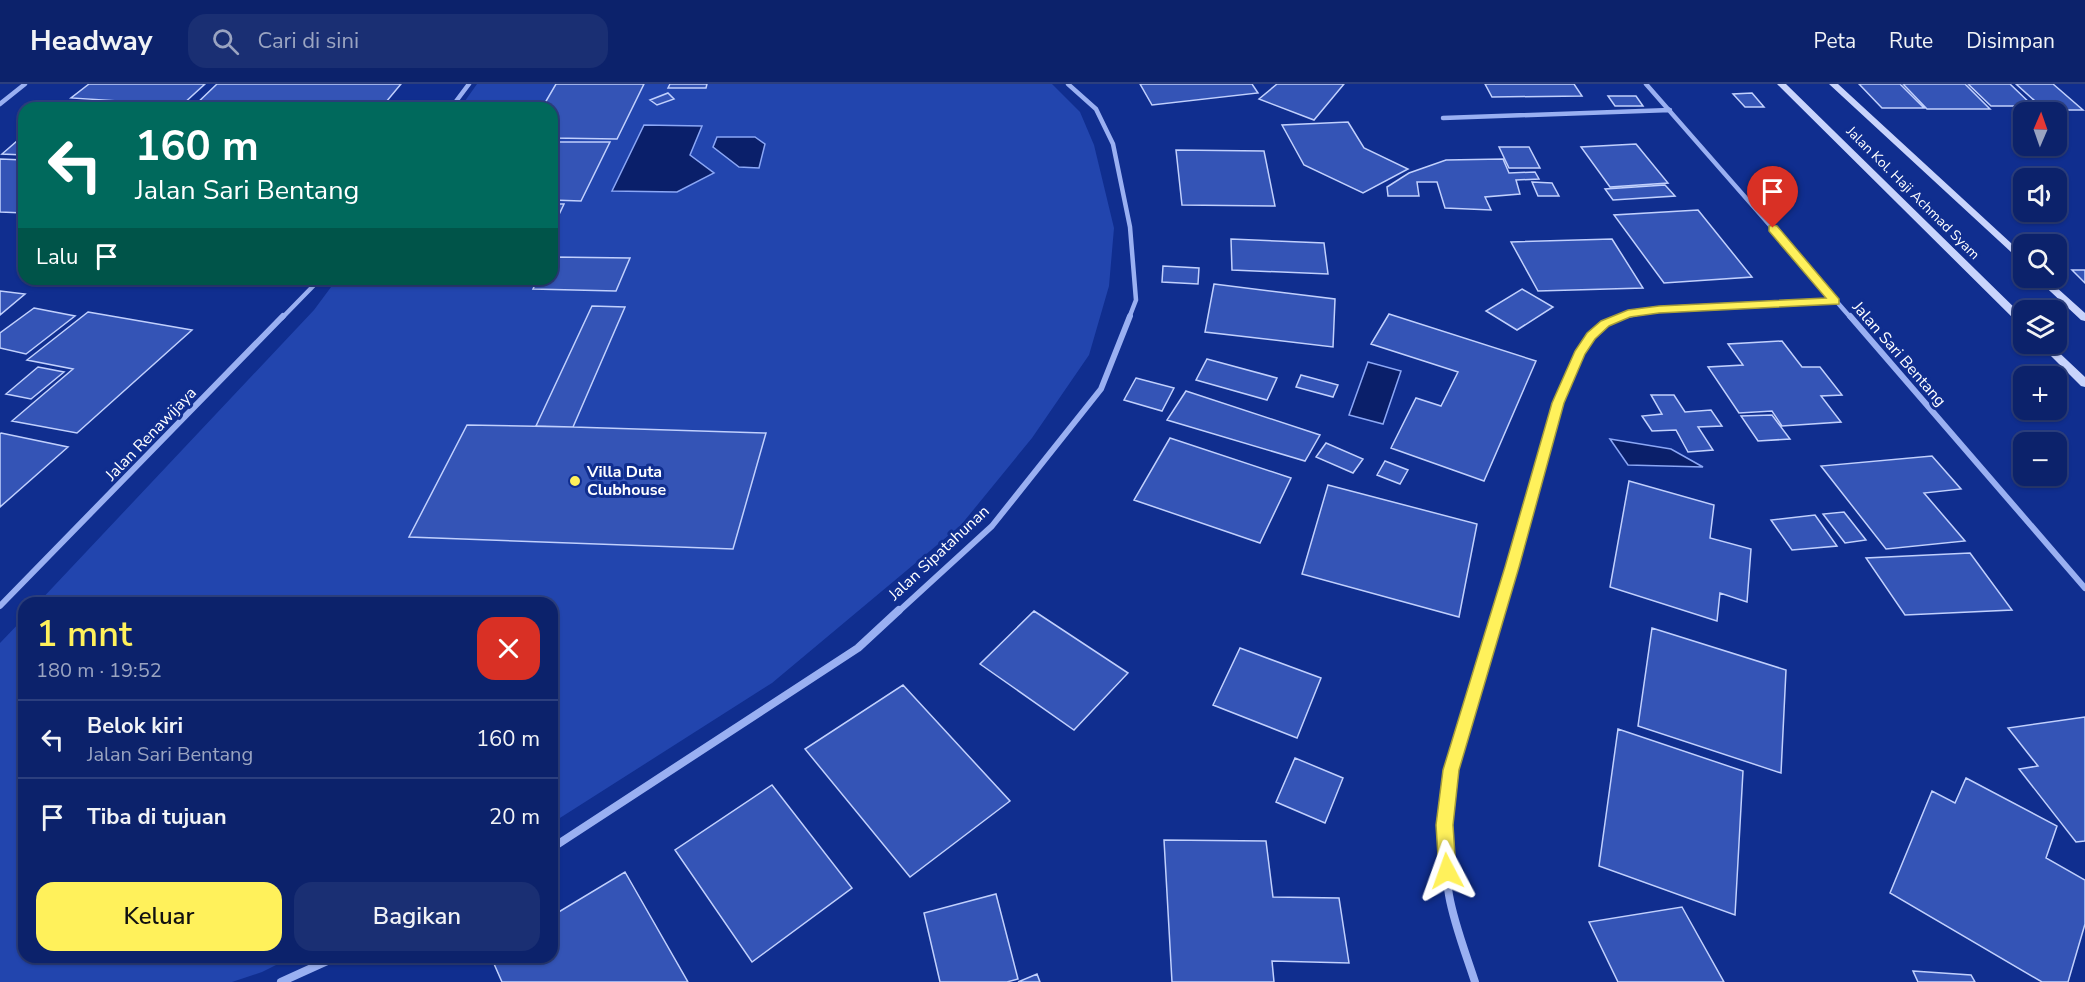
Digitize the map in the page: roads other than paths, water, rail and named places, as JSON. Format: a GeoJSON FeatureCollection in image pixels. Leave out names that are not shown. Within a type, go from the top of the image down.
{"type":"FeatureCollection","features":[{"type":"Feature","properties":{"kind":"main road","name":"Jalan Kol. Haji Achmad Syam"},"geometry":{"type":"LineString","coordinates":[[1781,84],[2013,312]]}},
{"type":"Feature","properties":{"kind":"main road"},"geometry":{"type":"LineString","coordinates":[[1833,84],[2013,251]]}},
{"type":"Feature","properties":{"kind":"main road"},"geometry":{"type":"LineString","coordinates":[[2052,288],[2085,318]]}},
{"type":"Feature","properties":{"kind":"main road"},"geometry":{"type":"LineString","coordinates":[[2054,354],[2085,384]]}},
{"type":"Feature","properties":{"kind":"street"},"geometry":{"type":"LineString","coordinates":[[0,104],[25,84]]}},
{"type":"Feature","properties":{"kind":"street"},"geometry":{"type":"LineString","coordinates":[[456,102],[469,84]]}},
{"type":"Feature","properties":{"kind":"street","name":"Jalan Sipatahunan"},"geometry":{"type":"LineString","coordinates":[[558,845],[575,836],[858,648],[992,526],[1101,389],[1136,300],[1130,227],[1113,144],[1096,109],[1068,84]]}},
{"type":"Feature","properties":{"kind":"street","name":"Jalan Sari Bentang"},"geometry":{"type":"LineString","coordinates":[[1646,84],[2085,588]]}},
{"type":"Feature","properties":{"kind":"street"},"geometry":{"type":"LineString","coordinates":[[1443,118],[1670,110]]}},
{"type":"Feature","properties":{"kind":"street","name":"Jalan Renawijaya"},"geometry":{"type":"LineString","coordinates":[[0,606],[314,285]]}},
{"type":"Feature","properties":{"kind":"street"},"geometry":{"type":"LineString","coordinates":[[1475,982],[1449,895],[1444,825],[1451,770],[1558,403],[1579,354],[1591,336],[1605,323],[1628,314],[1659,309],[1835,301]]}},
{"type":"Feature","properties":{"kind":"street"},"geometry":{"type":"LineString","coordinates":[[281,982],[323,963]]}},
{"type":"Feature","properties":{"kind":"place","name":"Villa Duta Clubhouse"},"geometry":{"type":"Point","coordinates":[575,481]}}]}
